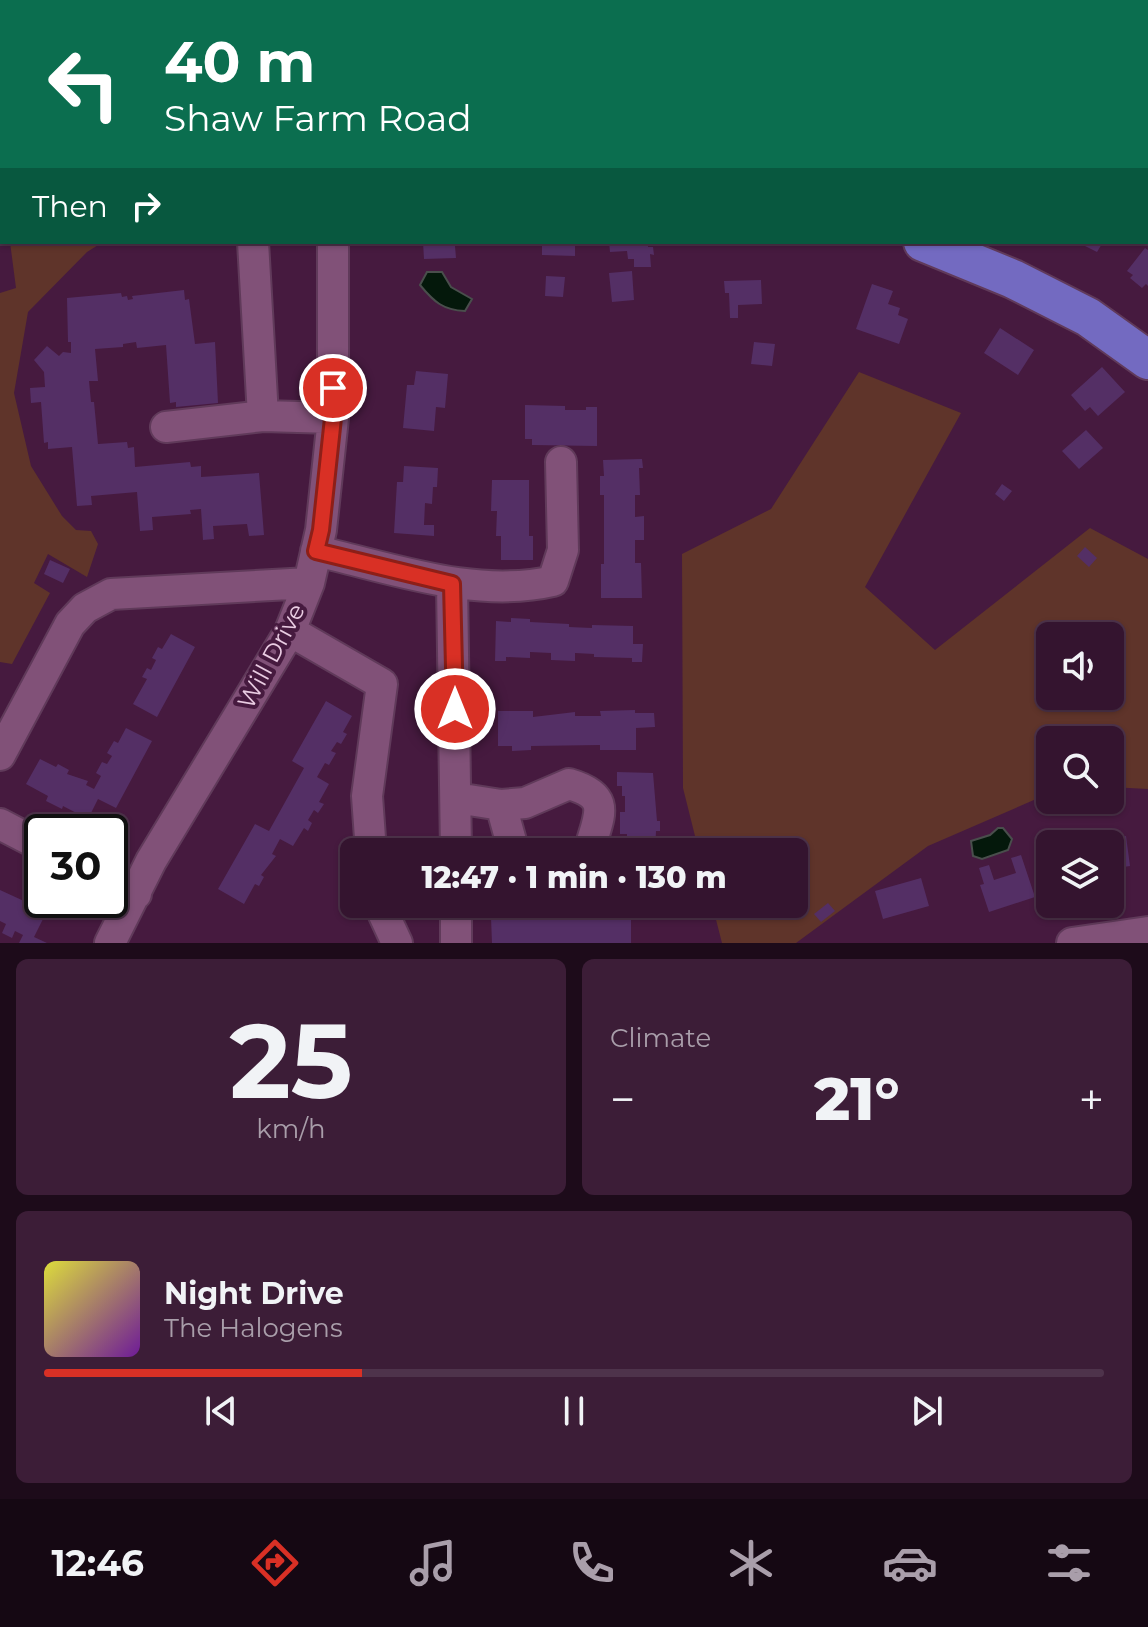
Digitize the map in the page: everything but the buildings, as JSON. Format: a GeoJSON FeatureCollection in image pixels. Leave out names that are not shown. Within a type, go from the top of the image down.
{"type":"FeatureCollection","features":[{"type":"Feature","properties":{"kind":"main road"},"geometry":{"type":"LineString","coordinates":[[928,244],[1013,279],[1088,317],[1148,360]]}},
{"type":"Feature","properties":{"kind":"street"},"geometry":{"type":"LineString","coordinates":[[253,244],[263,416]]}},
{"type":"Feature","properties":{"kind":"street","name":"Will Drive"},"geometry":{"type":"LineString","coordinates":[[128,883],[151,861],[290,631],[309,583],[321,530],[333,418],[333,244]]}},
{"type":"Feature","properties":{"kind":"street"},"geometry":{"type":"LineString","coordinates":[[166,427],[263,416],[333,418]]}},
{"type":"Feature","properties":{"kind":"street"},"geometry":{"type":"LineString","coordinates":[[316,551],[452,584],[536,585],[553,581],[563,550],[561,462]]}},
{"type":"Feature","properties":{"kind":"street"},"geometry":{"type":"LineString","coordinates":[[0,755],[70,624],[85,608],[111,594],[309,583]]}},
{"type":"Feature","properties":{"kind":"street"},"geometry":{"type":"LineString","coordinates":[[452,584],[456,838]]}},
{"type":"Feature","properties":{"kind":"street"},"geometry":{"type":"LineString","coordinates":[[290,631],[382,684],[367,796],[370,838]]}},
{"type":"Feature","properties":{"kind":"street"},"geometry":{"type":"LineString","coordinates":[[456,798],[501,805],[525,803],[569,784],[586,789],[597,797],[601,810],[593,838]]}},
{"type":"Feature","properties":{"kind":"street"},"geometry":{"type":"LineString","coordinates":[[501,805],[510,838]]}},
{"type":"Feature","properties":{"kind":"street"},"geometry":{"type":"LineString","coordinates":[[0,824],[24,837]]}},
{"type":"Feature","properties":{"kind":"street","name":"Will Drive"},"geometry":{"type":"LineString","coordinates":[[110,943],[116,918]]}},
{"type":"Feature","properties":{"kind":"street"},"geometry":{"type":"LineString","coordinates":[[385,918],[397,943]]}},
{"type":"Feature","properties":{"kind":"street"},"geometry":{"type":"LineString","coordinates":[[456,918],[456,943]]}},
{"type":"Feature","properties":{"kind":"street"},"geometry":{"type":"LineString","coordinates":[[1072,943],[1148,932]]}},
{"type":"Feature","properties":{"kind":"shaded area"},"geometry":{"type":"Polygon","coordinates":[[[10,244],[100,244],[87,252],[28,312],[14,393],[31,466],[62,516],[76,530],[91,531],[98,544],[87,577],[48,554],[34,583],[50,593],[12,664],[0,662],[0,293],[16,288],[10,244]]]}},
{"type":"Feature","properties":{"kind":"shaded area"},"geometry":{"type":"Polygon","coordinates":[[[427,272],[442,272],[451,287],[472,299],[465,311],[445,307],[430,296],[420,285],[427,272]]]}},
{"type":"Feature","properties":{"kind":"shaded area"},"geometry":{"type":"Polygon","coordinates":[[[859,372],[961,413],[865,587],[935,650],[1090,528],[1148,559],[1148,789],[1124,788],[1124,726],[1036,726],[1036,799],[928,846],[796,943],[722,943],[716,918],[808,918],[808,838],[696,838],[683,788],[682,554],[771,509],[859,372]]]}},
{"type":"Feature","properties":{"kind":"shaded area"},"geometry":{"type":"Polygon","coordinates":[[[1003,828],[1012,839],[1008,850],[982,859],[973,856],[971,841],[990,835],[1003,828]]]}},
{"type":"Feature","properties":{"kind":"route"},"geometry":{"type":"LineString","coordinates":[[333,388],[333,418],[316,551],[452,584],[455,709]]}}]}
